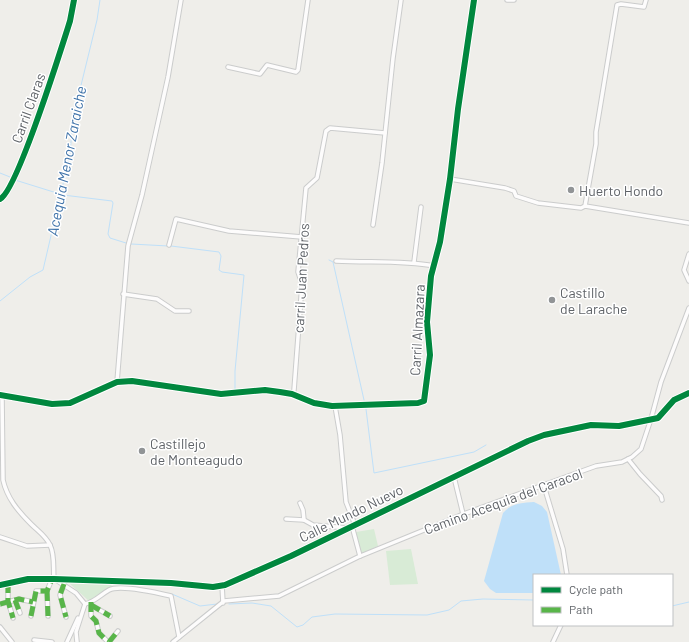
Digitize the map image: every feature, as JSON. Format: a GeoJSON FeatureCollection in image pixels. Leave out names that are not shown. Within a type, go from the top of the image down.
{"type":"FeatureCollection","features":[{"type":"Feature","properties":{"kind":"street","name":"Carril Claras"},"geometry":{"type":"LineString","coordinates":[[0,199],[8,192],[21,163],[70,21],[74,0]]}},
{"type":"Feature","properties":{"kind":"street"},"geometry":{"type":"LineString","coordinates":[[117,382],[128,246],[142,195],[166,84],[181,0]]}},
{"type":"Feature","properties":{"kind":"street"},"geometry":{"type":"LineString","coordinates":[[228,67],[260,74],[267,65],[296,72],[298,70],[308,0]]}},
{"type":"Feature","properties":{"kind":"street"},"geometry":{"type":"LineString","coordinates":[[372,225],[401,0]]}},
{"type":"Feature","properties":{"kind":"street","name":"Carril Almazara"},"geometry":{"type":"LineString","coordinates":[[1,395],[52,404],[70,403],[117,382],[132,381],[221,394],[265,390],[292,394],[314,403],[336,406],[418,403],[424,401],[430,355],[427,322],[434,266],[450,179],[458,109],[474,0]]}},
{"type":"Feature","properties":{"kind":"street"},"geometry":{"type":"LineString","coordinates":[[507,0],[514,0]]}},
{"type":"Feature","properties":{"kind":"street"},"geometry":{"type":"LineString","coordinates":[[585,206],[596,144],[596,132],[616,5],[621,4],[644,7],[646,0]]}},
{"type":"Feature","properties":{"kind":"street","name":"carril Juan Pedros"},"geometry":{"type":"LineString","coordinates":[[292,394],[294,390],[302,284],[298,272],[306,188],[317,178],[326,131],[330,128],[385,133]]}},
{"type":"Feature","properties":{"kind":"street"},"geometry":{"type":"LineString","coordinates":[[450,179],[505,188],[514,191],[516,196],[538,203],[581,208],[585,206],[689,223]]}},
{"type":"Feature","properties":{"kind":"street"},"geometry":{"type":"LineString","coordinates":[[414,262],[421,207]]}},
{"type":"Feature","properties":{"kind":"street"},"geometry":{"type":"LineString","coordinates":[[169,245],[174,221],[176,220],[229,231],[302,238]]}},
{"type":"Feature","properties":{"kind":"street"},"geometry":{"type":"LineString","coordinates":[[689,254],[684,270],[689,281]]}},
{"type":"Feature","properties":{"kind":"street"},"geometry":{"type":"LineString","coordinates":[[336,261],[380,263],[414,262],[434,266]]}},
{"type":"Feature","properties":{"kind":"street"},"geometry":{"type":"LineString","coordinates":[[123,294],[157,299],[176,311],[189,312]]}},
{"type":"Feature","properties":{"kind":"street","name":"Camino Acequia del Caracol"},"geometry":{"type":"LineString","coordinates":[[224,602],[279,596],[360,556],[463,514],[596,466],[622,462],[628,459],[641,449],[661,382],[688,318],[689,308]]}},
{"type":"Feature","properties":{"kind":"street"},"geometry":{"type":"LineString","coordinates":[[651,419],[658,418],[674,400],[689,394]]}},
{"type":"Feature","properties":{"kind":"street"},"geometry":{"type":"LineString","coordinates":[[1,395],[3,480],[6,491],[14,505],[50,544],[53,555],[53,579],[47,591],[48,616]]}},
{"type":"Feature","properties":{"kind":"street"},"geometry":{"type":"LineString","coordinates":[[336,406],[346,502],[354,525],[360,556]]}},
{"type":"Feature","properties":{"kind":"street","name":"Calle Mundo Nuevo"},"geometry":{"type":"LineString","coordinates":[[0,584],[28,579],[53,579],[171,583],[213,587],[222,585],[291,556],[544,435],[591,425],[619,426],[651,419]]}},
{"type":"Feature","properties":{"kind":"street"},"geometry":{"type":"LineString","coordinates":[[628,459],[661,496],[662,500]]}},
{"type":"Feature","properties":{"kind":"street"},"geometry":{"type":"LineString","coordinates":[[454,478],[463,514]]}},
{"type":"Feature","properties":{"kind":"street"},"geometry":{"type":"LineString","coordinates":[[544,486],[563,549],[567,574]]}},
{"type":"Feature","properties":{"kind":"street"},"geometry":{"type":"LineString","coordinates":[[300,503],[303,510],[304,520]]}},
{"type":"Feature","properties":{"kind":"street"},"geometry":{"type":"LineString","coordinates":[[286,519],[304,520],[313,525],[348,528]]}},
{"type":"Feature","properties":{"kind":"street"},"geometry":{"type":"LineString","coordinates":[[0,537],[27,546],[50,544]]}},
{"type":"Feature","properties":{"kind":"street"},"geometry":{"type":"LineString","coordinates":[[53,579],[64,584],[76,593],[84,604]]}},
{"type":"Feature","properties":{"kind":"street"},"geometry":{"type":"LineString","coordinates":[[8,583],[8,601],[13,618]]}},
{"type":"Feature","properties":{"kind":"street"},"geometry":{"type":"LineString","coordinates":[[64,584],[60,595],[66,617]]}},
{"type":"Feature","properties":{"kind":"street"},"geometry":{"type":"LineString","coordinates":[[173,642],[224,602],[222,585]]}},
{"type":"Feature","properties":{"kind":"street"},"geometry":{"type":"LineString","coordinates":[[91,604],[110,589],[140,589],[171,596],[179,637]]}},
{"type":"Feature","properties":{"kind":"street"},"geometry":{"type":"LineString","coordinates":[[31,616],[36,591],[47,591]]}},
{"type":"Feature","properties":{"kind":"street"},"geometry":{"type":"LineString","coordinates":[[0,604],[15,600],[33,602]]}},
{"type":"Feature","properties":{"kind":"street"},"geometry":{"type":"LineString","coordinates":[[15,600],[20,613]]}},
{"type":"Feature","properties":{"kind":"street"},"geometry":{"type":"LineString","coordinates":[[84,604],[91,604],[110,616]]}},
{"type":"Feature","properties":{"kind":"street"},"geometry":{"type":"LineString","coordinates":[[77,642],[76,632],[84,604]]}},
{"type":"Feature","properties":{"kind":"street"},"geometry":{"type":"LineString","coordinates":[[91,604],[91,616],[96,621],[99,633],[109,642],[118,631]]}},
{"type":"Feature","properties":{"kind":"street"},"geometry":{"type":"LineString","coordinates":[[67,642],[82,612]]}},
{"type":"Feature","properties":{"kind":"street"},"geometry":{"type":"LineString","coordinates":[[553,642],[561,626]]}},
{"type":"Feature","properties":{"kind":"street"},"geometry":{"type":"LineString","coordinates":[[0,627],[12,642]]}},
{"type":"Feature","properties":{"kind":"street"},"geometry":{"type":"LineString","coordinates":[[34,640],[52,642]]}},
{"type":"Feature","properties":{"kind":"green space"},"geometry":{"type":"Polygon","coordinates":[[[374,529],[378,546],[361,554],[356,532],[374,529]]]}},
{"type":"Feature","properties":{"kind":"green space"},"geometry":{"type":"Polygon","coordinates":[[[411,549],[418,584],[390,585],[386,551],[411,549]]]}},
{"type":"Feature","properties":{"kind":"green space"},"geometry":{"type":"Polygon","coordinates":[[[68,582],[111,584],[112,587],[89,601],[68,582]]]}},
{"type":"Feature","properties":{"kind":"water"},"geometry":{"type":"Polygon","coordinates":[[[534,502],[542,506],[547,512],[561,574],[533,574],[533,593],[496,593],[490,589],[484,581],[503,513],[513,505],[534,502]]]}},
{"type":"Feature","properties":{"kind":"waterway","name":"Acequia Menor Zaraiche"},"geometry":{"type":"LineString","coordinates":[[0,301],[30,277],[43,270],[70,154],[73,118],[97,20],[100,0]]}},
{"type":"Feature","properties":{"kind":"waterway"},"geometry":{"type":"LineString","coordinates":[[0,173],[10,177]]}},
{"type":"Feature","properties":{"kind":"waterway"},"geometry":{"type":"LineString","coordinates":[[15,180],[60,194]]}},
{"type":"Feature","properties":{"kind":"waterway"},"geometry":{"type":"LineString","coordinates":[[63,195],[112,201],[113,203],[108,234],[110,238],[126,243]]}},
{"type":"Feature","properties":{"kind":"waterway"},"geometry":{"type":"LineString","coordinates":[[131,244],[168,246]]}},
{"type":"Feature","properties":{"kind":"waterway"},"geometry":{"type":"LineString","coordinates":[[171,246],[219,252],[221,256],[219,270],[222,272],[244,275],[235,371],[235,390]]}},
{"type":"Feature","properties":{"kind":"waterway"},"geometry":{"type":"LineString","coordinates":[[329,260],[333,262],[364,400]]}},
{"type":"Feature","properties":{"kind":"waterway"},"geometry":{"type":"LineString","coordinates":[[366,409],[374,473],[474,452],[486,445]]}},
{"type":"Feature","properties":{"kind":"waterway"},"geometry":{"type":"LineString","coordinates":[[172,594],[200,606],[217,604]]}},
{"type":"Feature","properties":{"kind":"waterway"},"geometry":{"type":"LineString","coordinates":[[229,604],[252,603],[271,606],[297,627],[303,625],[312,617],[335,614],[427,615],[449,610],[461,601],[483,599],[533,600]]}},
{"type":"Feature","properties":{"kind":"waterway"},"geometry":{"type":"LineString","coordinates":[[673,606],[689,602]]}},
{"type":"Feature","properties":{"kind":"marked path"},"geometry":{"type":"LineString","coordinates":[[31,616],[36,591],[47,591],[52,579]]}},
{"type":"Feature","properties":{"kind":"marked path"},"geometry":{"type":"LineString","coordinates":[[8,583],[8,601],[13,618]]}},
{"type":"Feature","properties":{"kind":"marked path"},"geometry":{"type":"LineString","coordinates":[[64,584],[60,595],[66,617]]}},
{"type":"Feature","properties":{"kind":"marked path"},"geometry":{"type":"LineString","coordinates":[[47,591],[48,616]]}},
{"type":"Feature","properties":{"kind":"marked path"},"geometry":{"type":"LineString","coordinates":[[0,604],[19,599],[33,602]]}},
{"type":"Feature","properties":{"kind":"marked path"},"geometry":{"type":"LineString","coordinates":[[15,600],[20,613]]}},
{"type":"Feature","properties":{"kind":"marked path"},"geometry":{"type":"LineString","coordinates":[[91,602],[91,616],[96,621],[99,633],[108,642]]}},
{"type":"Feature","properties":{"kind":"marked path"},"geometry":{"type":"LineString","coordinates":[[91,605],[110,616]]}},
{"type":"Feature","properties":{"kind":"marked path"},"geometry":{"type":"LineString","coordinates":[[109,642],[118,631]]}},
{"type":"Feature","properties":{"kind":"cycle path"},"geometry":{"type":"LineString","coordinates":[[0,199],[8,190],[28,146],[70,21],[74,0]]}},
{"type":"Feature","properties":{"kind":"cycle path"},"geometry":{"type":"LineString","coordinates":[[0,395],[52,404],[70,403],[117,382],[132,381],[221,394],[265,390],[292,394],[314,403],[332,406],[418,403],[424,401],[430,355],[427,322],[431,276],[440,242],[450,179],[458,109],[474,0]]}},
{"type":"Feature","properties":{"kind":"cycle path"},"geometry":{"type":"LineString","coordinates":[[0,585],[28,579],[171,583],[213,587],[225,585],[291,556],[528,441],[544,435],[591,425],[619,426],[658,418],[674,400],[689,393]]}},
{"type":"Feature","properties":{"kind":"place","name":"Huerto Hondo"},"geometry":{"type":"Point","coordinates":[571,190]}},
{"type":"Feature","properties":{"kind":"place","name":"Castillo de Larache"},"geometry":{"type":"Point","coordinates":[552,300]}},
{"type":"Feature","properties":{"kind":"place","name":"Castillejo de Monteagudo"},"geometry":{"type":"Point","coordinates":[142,451]}}]}
